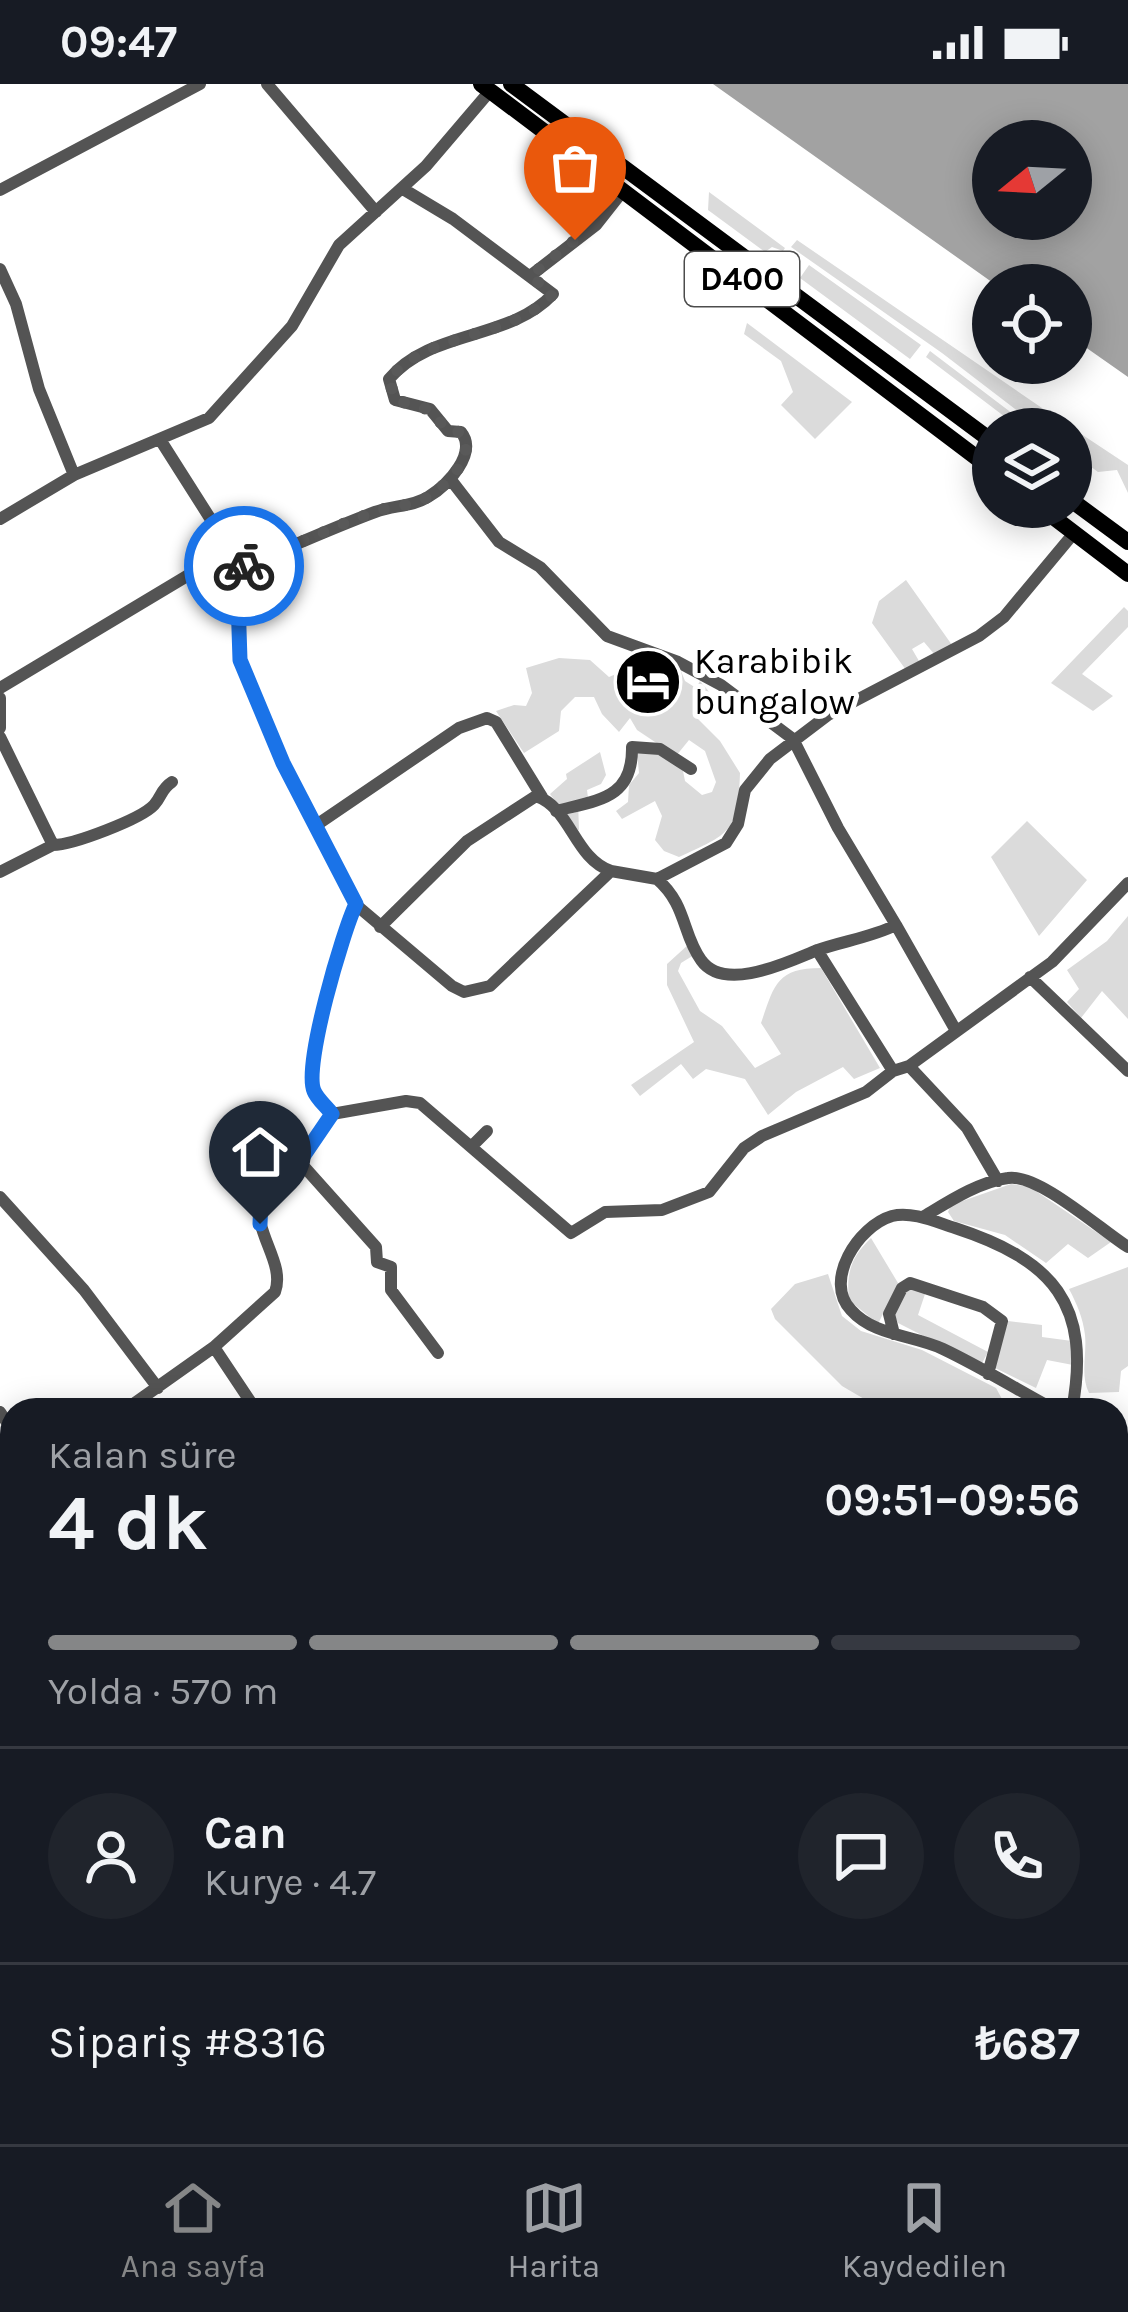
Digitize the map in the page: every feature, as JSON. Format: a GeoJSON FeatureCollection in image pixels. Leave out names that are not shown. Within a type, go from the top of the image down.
{"type":"FeatureCollection","features":[{"type":"Feature","properties":{"kind":"highway","name":"D400"},"geometry":{"type":"LineString","coordinates":[[511,84],[972,426]]}},
{"type":"Feature","properties":{"kind":"highway","name":"D400"},"geometry":{"type":"LineString","coordinates":[[489,86],[622,192],[972,454]]}},
{"type":"Feature","properties":{"kind":"highway"},"geometry":{"type":"LineString","coordinates":[[1092,515],[1128,542]]}},
{"type":"Feature","properties":{"kind":"highway"},"geometry":{"type":"LineString","coordinates":[[1067,528],[1128,574]]}},
{"type":"Feature","properties":{"kind":"street"},"geometry":{"type":"LineString","coordinates":[[0,190],[200,84]]}},
{"type":"Feature","properties":{"kind":"street"},"geometry":{"type":"LineString","coordinates":[[267,84],[376,212]]}},
{"type":"Feature","properties":{"kind":"street"},"geometry":{"type":"LineString","coordinates":[[0,519],[74,475],[161,441],[208,418],[225,404],[292,326],[339,244],[403,189],[489,86]]}},
{"type":"Feature","properties":{"kind":"street"},"geometry":{"type":"LineString","coordinates":[[237,568],[387,507],[415,504],[451,480],[469,448],[468,441],[461,432],[448,431],[430,410],[395,400],[389,379],[430,349],[536,312],[553,294],[453,219],[403,189]]}},
{"type":"Feature","properties":{"kind":"street"},"geometry":{"type":"LineString","coordinates":[[530,276],[596,225],[622,192]]}},
{"type":"Feature","properties":{"kind":"street"},"geometry":{"type":"LineString","coordinates":[[0,268],[16,304],[39,389],[74,475]]}},
{"type":"Feature","properties":{"kind":"street"},"geometry":{"type":"LineString","coordinates":[[161,441],[232,549],[237,568],[240,660],[315,826],[356,904],[380,927],[452,986],[476,991],[501,976],[611,871]]}},
{"type":"Feature","properties":{"kind":"street"},"geometry":{"type":"LineString","coordinates":[[451,480],[499,542],[540,567],[607,636],[678,662],[721,685],[793,739],[838,828],[955,1029]]}},
{"type":"Feature","properties":{"kind":"street"},"geometry":{"type":"LineString","coordinates":[[657,879],[726,843],[738,824],[752,776],[793,739],[853,701],[979,636],[1004,617],[1074,533]]}},
{"type":"Feature","properties":{"kind":"street"},"geometry":{"type":"LineString","coordinates":[[0,688],[232,549]]}},
{"type":"Feature","properties":{"kind":"street"},"geometry":{"type":"LineString","coordinates":[[0,698],[0,733],[53,845]]}},
{"type":"Feature","properties":{"kind":"street"},"geometry":{"type":"LineString","coordinates":[[315,826],[459,728],[487,718],[496,722],[542,797],[592,861],[611,871],[657,879],[670,891],[702,962],[720,973],[741,974],[896,926]]}},
{"type":"Feature","properties":{"kind":"street"},"geometry":{"type":"LineString","coordinates":[[556,811],[616,793],[628,781],[632,747],[660,749],[691,769]]}},
{"type":"Feature","properties":{"kind":"street"},"geometry":{"type":"LineString","coordinates":[[0,872],[53,845],[94,835],[151,808],[172,782]]}},
{"type":"Feature","properties":{"kind":"street"},"geometry":{"type":"LineString","coordinates":[[380,927],[467,842],[527,799],[542,797]]}},
{"type":"Feature","properties":{"kind":"street"},"geometry":{"type":"LineString","coordinates":[[143,1398],[214,1347],[278,1286],[257,1211],[269,1189],[299,1161],[332,1114],[406,1101],[420,1103],[571,1233],[605,1212],[662,1210],[710,1192],[744,1148],[762,1136],[866,1092],[892,1071],[909,1066],[1052,962],[1126,889]]}},
{"type":"Feature","properties":{"kind":"street"},"geometry":{"type":"LineString","coordinates":[[332,1114],[314,1091],[314,1068],[342,933],[356,904]]}},
{"type":"Feature","properties":{"kind":"street"},"geometry":{"type":"LineString","coordinates":[[817,950],[892,1071]]}},
{"type":"Feature","properties":{"kind":"street"},"geometry":{"type":"LineString","coordinates":[[1030,977],[1128,1071]]}},
{"type":"Feature","properties":{"kind":"street"},"geometry":{"type":"LineString","coordinates":[[909,1066],[967,1128],[998,1181]]}},
{"type":"Feature","properties":{"kind":"street"},"geometry":{"type":"LineString","coordinates":[[473,1145],[487,1131]]}},
{"type":"Feature","properties":{"kind":"street"},"geometry":{"type":"LineString","coordinates":[[299,1161],[376,1247],[377,1262],[391,1267],[391,1290],[439,1353]]}},
{"type":"Feature","properties":{"kind":"street"},"geometry":{"type":"LineString","coordinates":[[923,1217],[953,1199],[1011,1177],[1028,1181],[1128,1247]]}},
{"type":"Feature","properties":{"kind":"street"},"geometry":{"type":"LineString","coordinates":[[0,1197],[98,1307],[158,1388]]}},
{"type":"Feature","properties":{"kind":"street"},"geometry":{"type":"LineString","coordinates":[[1033,1398],[939,1347],[895,1334],[854,1314],[842,1301],[841,1280],[850,1250],[862,1235],[892,1216],[923,1217],[1017,1253],[1047,1277],[1070,1306],[1078,1377],[1074,1398]]}},
{"type":"Feature","properties":{"kind":"street"},"geometry":{"type":"LineString","coordinates":[[895,1334],[889,1314],[902,1288],[910,1283],[982,1307],[1002,1321],[988,1374]]}},
{"type":"Feature","properties":{"kind":"street"},"geometry":{"type":"LineString","coordinates":[[214,1347],[248,1398]]}},
{"type":"Feature","properties":{"kind":"shaded area"},"geometry":{"type":"Polygon","coordinates":[[[713,84],[1128,84],[1128,377],[1092,352],[1092,264],[972,264],[972,268],[713,84]]]}},
{"type":"Feature","properties":{"kind":"shaded area"},"geometry":{"type":"Polygon","coordinates":[[[709,192],[783,251],[772,247],[765,252],[708,210],[709,192]]]}},
{"type":"Feature","properties":{"kind":"shaded area"},"geometry":{"type":"Polygon","coordinates":[[[797,240],[972,360],[972,376],[942,353],[791,247],[797,240]]]}},
{"type":"Feature","properties":{"kind":"shaded area"},"geometry":{"type":"Polygon","coordinates":[[[809,265],[921,345],[910,359],[800,278],[809,265]]]}},
{"type":"Feature","properties":{"kind":"shaded area"},"geometry":{"type":"Polygon","coordinates":[[[747,323],[852,402],[815,439],[781,405],[793,392],[781,361],[744,334],[747,323]]]}},
{"type":"Feature","properties":{"kind":"shaded area"},"geometry":{"type":"Polygon","coordinates":[[[930,351],[1005,408],[993,408],[926,357],[930,351]]]}},
{"type":"Feature","properties":{"kind":"shaded area"},"geometry":{"type":"Polygon","coordinates":[[[982,384],[1007,384],[1042,408],[1014,408],[982,384]]]}},
{"type":"Feature","properties":{"kind":"shaded area"},"geometry":{"type":"Polygon","coordinates":[[[1092,441],[1128,465],[1128,493],[1117,470],[1098,472],[1092,468],[1092,441]]]}},
{"type":"Feature","properties":{"kind":"shaded area"},"geometry":{"type":"Polygon","coordinates":[[[906,580],[952,645],[935,655],[924,642],[912,649],[919,661],[906,670],[872,623],[879,601],[906,580]]]}},
{"type":"Feature","properties":{"kind":"shaded area"},"geometry":{"type":"Polygon","coordinates":[[[1124,607],[1128,627],[1082,674],[1113,696],[1093,711],[1051,683],[1124,607]]]}},
{"type":"Feature","properties":{"kind":"shaded area"},"geometry":{"type":"Polygon","coordinates":[[[559,658],[590,660],[609,677],[643,658],[656,659],[681,671],[685,681],[696,688],[700,681],[716,700],[693,714],[720,741],[740,773],[737,808],[720,836],[679,857],[664,851],[655,840],[662,816],[655,801],[622,819],[616,811],[628,802],[629,785],[639,773],[637,752],[659,752],[702,795],[712,792],[716,782],[705,751],[689,740],[676,756],[637,730],[630,718],[619,732],[594,697],[575,697],[561,711],[559,731],[524,753],[496,711],[526,706],[532,693],[526,668],[559,658]]]}},
{"type":"Feature","properties":{"kind":"shaded area"},"geometry":{"type":"Polygon","coordinates":[[[600,752],[606,775],[601,784],[587,790],[588,798],[578,801],[579,830],[575,829],[550,794],[567,779],[566,774],[600,752]]]}},
{"type":"Feature","properties":{"kind":"shaded area"},"geometry":{"type":"Polygon","coordinates":[[[1027,821],[1087,880],[1039,936],[991,857],[1027,821]]]}},
{"type":"Feature","properties":{"kind":"shaded area"},"geometry":{"type":"Polygon","coordinates":[[[1128,916],[1128,1019],[1102,991],[1081,1018],[1067,1002],[1079,989],[1067,970],[1107,941],[1128,916]]]}},
{"type":"Feature","properties":{"kind":"shaded area"},"geometry":{"type":"Polygon","coordinates":[[[689,944],[694,955],[678,971],[700,1011],[722,1026],[755,1068],[781,1054],[761,1023],[774,989],[794,971],[821,968],[880,1068],[854,1079],[843,1067],[796,1092],[768,1115],[745,1079],[706,1069],[693,1079],[681,1064],[640,1096],[631,1085],[694,1042],[667,985],[667,964],[689,944]]]}},
{"type":"Feature","properties":{"kind":"shaded area"},"geometry":{"type":"Polygon","coordinates":[[[1011,1184],[1030,1187],[1111,1242],[1088,1258],[1068,1244],[1046,1263],[1005,1235],[954,1221],[948,1212],[951,1205],[1011,1184]]]}},
{"type":"Feature","properties":{"kind":"shaded area"},"geometry":{"type":"Polygon","coordinates":[[[871,1238],[898,1283],[878,1324],[849,1300],[851,1266],[871,1238]]]}},
{"type":"Feature","properties":{"kind":"shaded area"},"geometry":{"type":"Polygon","coordinates":[[[1128,1267],[1128,1366],[1121,1371],[1119,1392],[1089,1393],[1084,1329],[1069,1289],[1128,1267]]]}},
{"type":"Feature","properties":{"kind":"shaded area"},"geometry":{"type":"Polygon","coordinates":[[[828,1274],[842,1316],[861,1331],[922,1350],[996,1388],[1001,1398],[862,1398],[842,1386],[775,1319],[771,1309],[795,1284],[828,1274]]]}},
{"type":"Feature","properties":{"kind":"shaded area"},"geometry":{"type":"Polygon","coordinates":[[[927,1288],[918,1315],[988,1352],[981,1365],[898,1323],[894,1315],[907,1289],[927,1288]]]}},
{"type":"Feature","properties":{"kind":"shaded area"},"geometry":{"type":"Polygon","coordinates":[[[1008,1321],[1042,1325],[1042,1337],[1072,1341],[1073,1365],[1047,1360],[1036,1388],[993,1367],[1008,1321]]]}},
{"type":"Feature","properties":{"kind":"way so far"},"geometry":{"type":"LineString","coordinates":[[244,566],[387,507],[415,504],[451,480],[469,448],[468,441],[461,432],[448,431],[430,410],[395,400],[389,379],[430,349],[536,312],[553,294],[530,276],[575,240]]}},
{"type":"Feature","properties":{"kind":"place","name":"Karabibik bungalow"},"geometry":{"type":"Point","coordinates":[648,682]}},
{"type":"Feature","properties":{"kind":"route"},"geometry":{"type":"LineString","coordinates":[[244,566],[237,568],[240,660],[283,763],[356,904],[342,933],[314,1068],[314,1091],[332,1114],[302,1158],[261,1199],[260,1224]]}}]}
